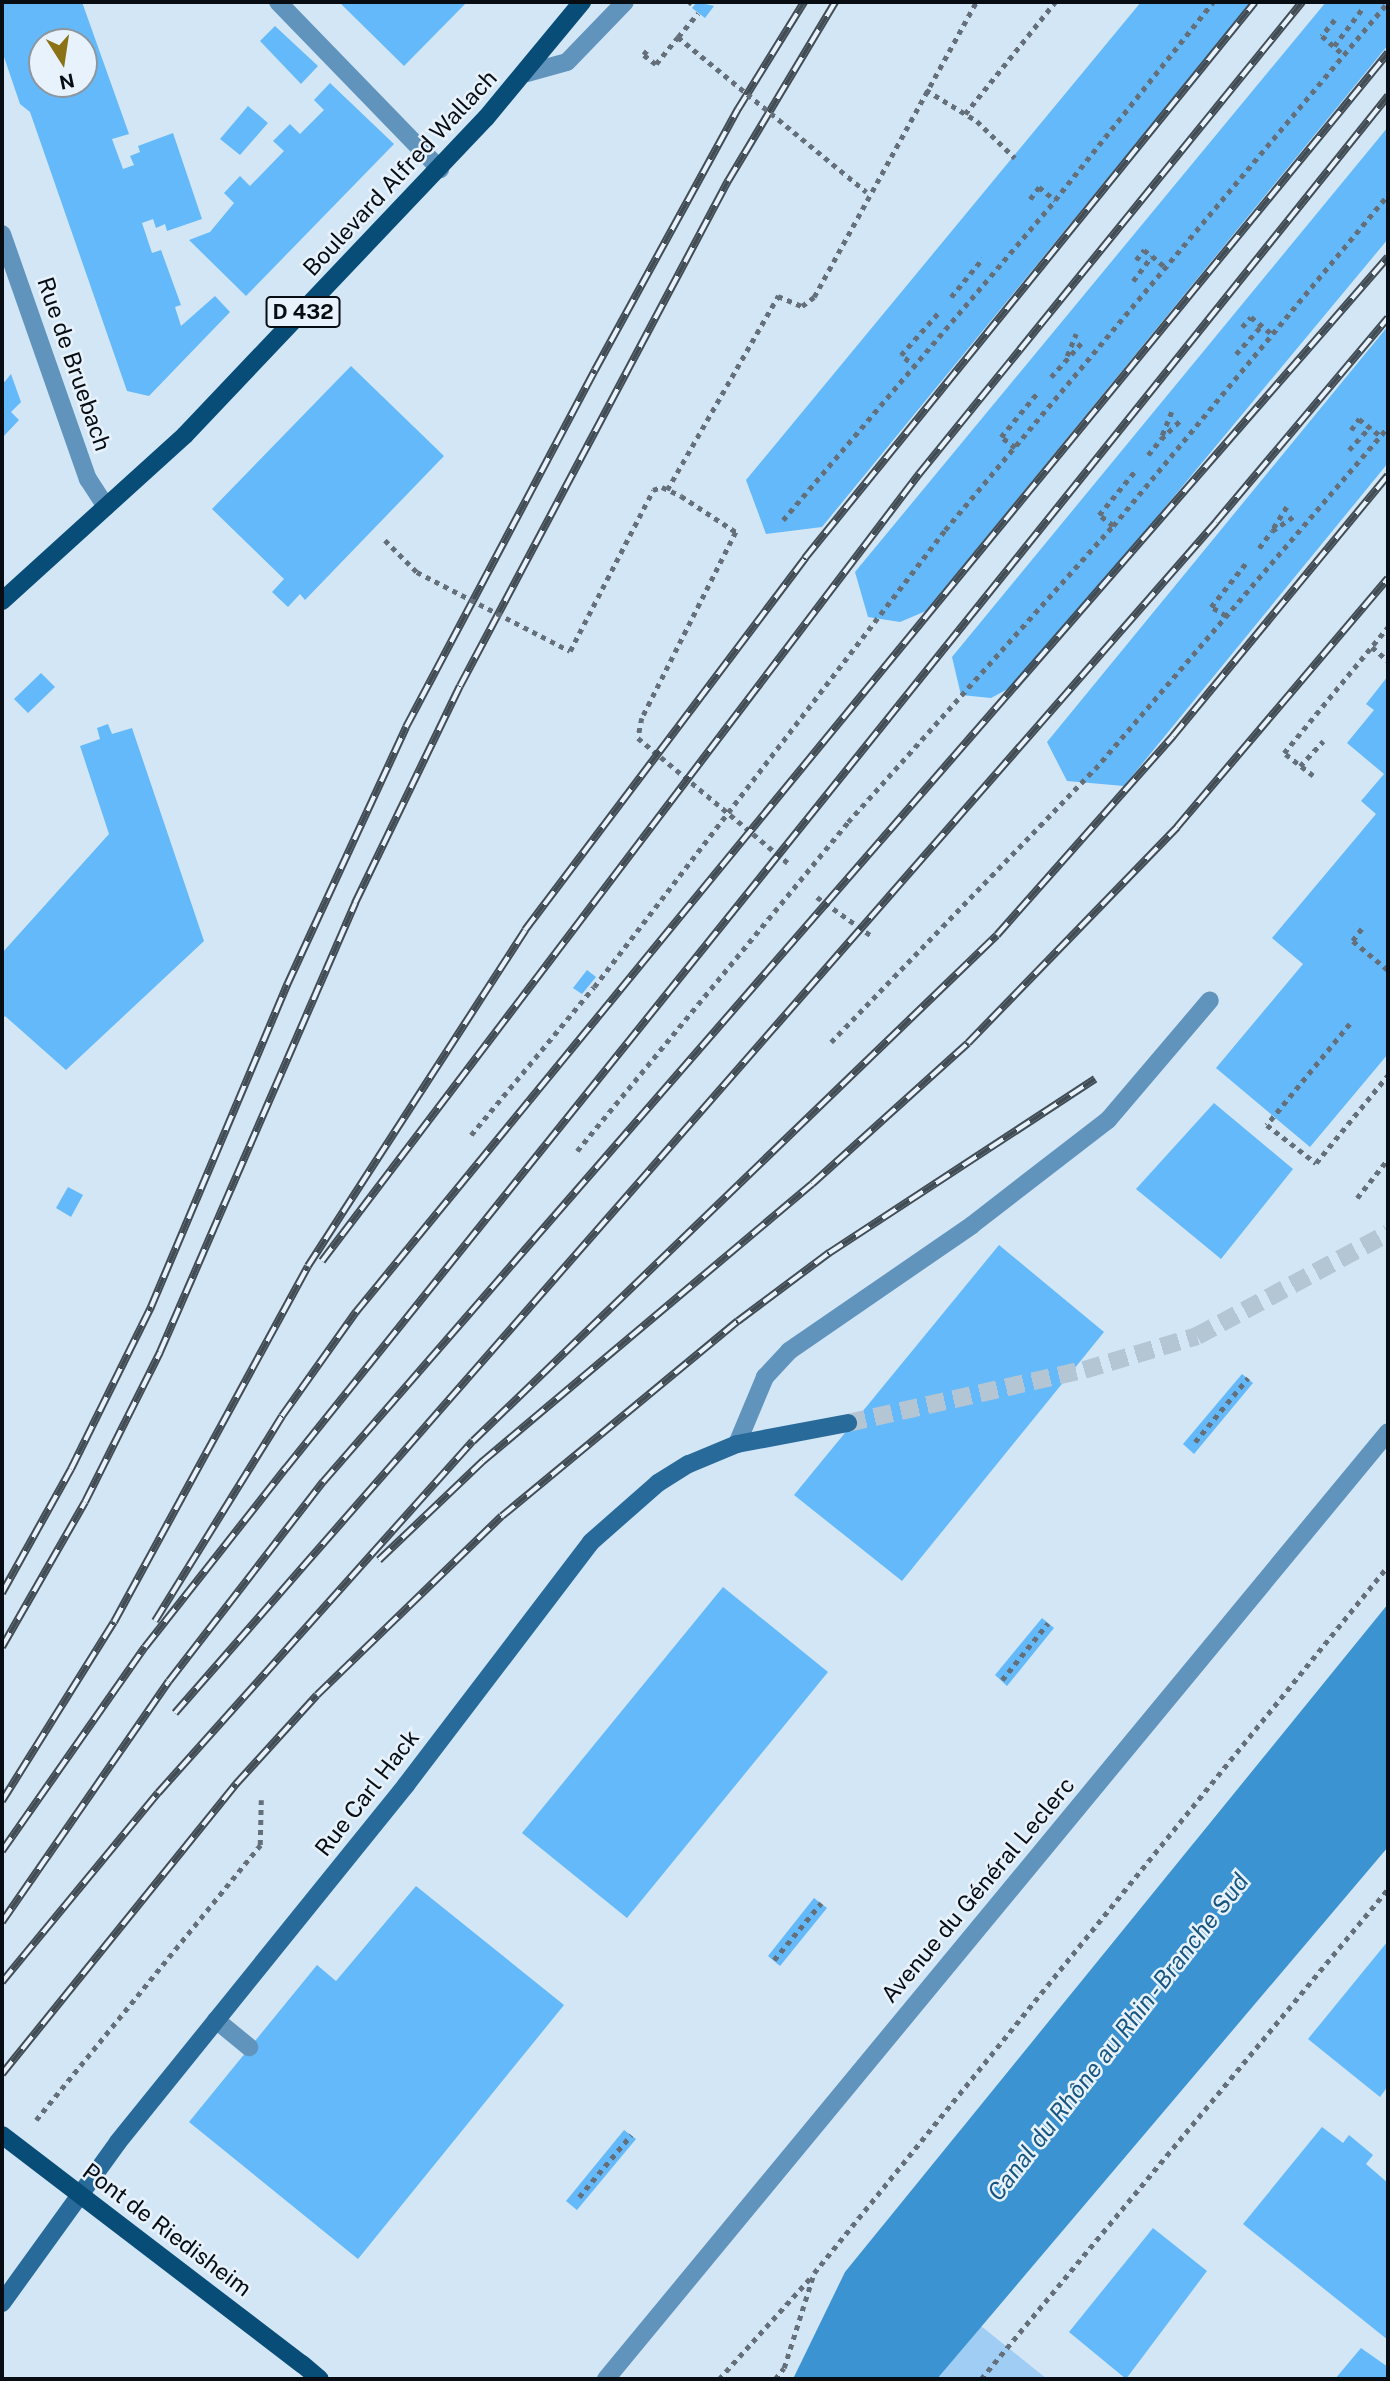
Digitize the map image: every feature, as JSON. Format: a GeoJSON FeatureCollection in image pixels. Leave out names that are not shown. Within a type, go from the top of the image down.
{"type":"FeatureCollection","features":[{"type":"Feature","properties":{"kind":"main road","name":"Boulevard Alfred Wallach"},"geometry":{"type":"LineString","coordinates":[[2,601],[185,435],[440,169],[527,72],[582,2]]}},
{"type":"Feature","properties":{"kind":"main road","name":"Pont de Riedisheim"},"geometry":{"type":"LineString","coordinates":[[2,2135],[320,2379]]}},
{"type":"Feature","properties":{"kind":"street"},"geometry":{"type":"LineString","coordinates":[[278,2],[440,169]]}},
{"type":"Feature","properties":{"kind":"street"},"geometry":{"type":"LineString","coordinates":[[527,72],[567,62],[625,2]]}},
{"type":"Feature","properties":{"kind":"street","name":"Rue de Bruebach"},"geometry":{"type":"LineString","coordinates":[[2,234],[88,479],[106,506]]}},
{"type":"Feature","properties":{"kind":"street"},"geometry":{"type":"LineString","coordinates":[[737,1444],[765,1377],[789,1351],[972,1225],[1108,1120],[1210,1000]]}},
{"type":"Feature","properties":{"kind":"street","name":"Rue Carl Hack"},"geometry":{"type":"LineString","coordinates":[[2,2303],[118,2142],[406,1785],[591,1542],[658,1483],[737,1444],[848,1423]]}},
{"type":"Feature","properties":{"kind":"street","name":"Avenue du Général Leclerc"},"geometry":{"type":"LineString","coordinates":[[606,2379],[1388,1433]]}},
{"type":"Feature","properties":{"kind":"street"},"geometry":{"type":"LineString","coordinates":[[216,2020],[249,2047]]}},
{"type":"Feature","properties":{"kind":"path"},"geometry":{"type":"LineString","coordinates":[[667,490],[778,296],[802,306],[814,297],[976,2]]}},
{"type":"Feature","properties":{"kind":"path"},"geometry":{"type":"LineString","coordinates":[[965,114],[1055,2]]}},
{"type":"Feature","properties":{"kind":"path"},"geometry":{"type":"LineString","coordinates":[[783,520],[916,368],[1213,2]]}},
{"type":"Feature","properties":{"kind":"path"},"geometry":{"type":"LineString","coordinates":[[471,1135],[602,977],[945,530],[1388,2]]}},
{"type":"Feature","properties":{"kind":"path"},"geometry":{"type":"LineString","coordinates":[[1334,46],[1362,9]]}},
{"type":"Feature","properties":{"kind":"path"},"geometry":{"type":"LineString","coordinates":[[647,51],[644,55],[656,65],[698,13]]}},
{"type":"Feature","properties":{"kind":"path"},"geometry":{"type":"LineString","coordinates":[[1335,20],[1322,36],[1344,55]]}},
{"type":"Feature","properties":{"kind":"path"},"geometry":{"type":"LineString","coordinates":[[678,37],[867,192]]}},
{"type":"Feature","properties":{"kind":"path"},"geometry":{"type":"LineString","coordinates":[[926,90],[965,114],[1014,158]]}},
{"type":"Feature","properties":{"kind":"path"},"geometry":{"type":"LineString","coordinates":[[1030,199],[1039,187],[1055,200]]}},
{"type":"Feature","properties":{"kind":"path"},"geometry":{"type":"LineString","coordinates":[[577,1151],[848,822],[1113,526],[1388,195]]}},
{"type":"Feature","properties":{"kind":"path"},"geometry":{"type":"LineString","coordinates":[[1136,260],[1144,250],[1165,267]]}},
{"type":"Feature","properties":{"kind":"path"},"geometry":{"type":"LineString","coordinates":[[1133,281],[1152,256]]}},
{"type":"Feature","properties":{"kind":"path"},"geometry":{"type":"LineString","coordinates":[[951,297],[983,258]]}},
{"type":"Feature","properties":{"kind":"path"},"geometry":{"type":"LineString","coordinates":[[916,368],[901,355],[939,312]]}},
{"type":"Feature","properties":{"kind":"path"},"geometry":{"type":"LineString","coordinates":[[1242,327],[1251,317],[1272,334]]}},
{"type":"Feature","properties":{"kind":"path"},"geometry":{"type":"LineString","coordinates":[[1236,354],[1262,325]]}},
{"type":"Feature","properties":{"kind":"path"},"geometry":{"type":"LineString","coordinates":[[1065,360],[1076,334]]}},
{"type":"Feature","properties":{"kind":"path"},"geometry":{"type":"LineString","coordinates":[[1051,377],[1084,340]]}},
{"type":"Feature","properties":{"kind":"path"},"geometry":{"type":"LineString","coordinates":[[1015,448],[1001,437],[1038,392]]}},
{"type":"Feature","properties":{"kind":"path"},"geometry":{"type":"LineString","coordinates":[[1161,439],[1172,412]]}},
{"type":"Feature","properties":{"kind":"path"},"geometry":{"type":"LineString","coordinates":[[1351,430],[1359,419],[1381,436]]}},
{"type":"Feature","properties":{"kind":"path"},"geometry":{"type":"LineString","coordinates":[[1148,455],[1181,420]]}},
{"type":"Feature","properties":{"kind":"path"},"geometry":{"type":"LineString","coordinates":[[1349,450],[1370,427]]}},
{"type":"Feature","properties":{"kind":"path"},"geometry":{"type":"LineString","coordinates":[[831,1042],[1095,769],[1388,427]]}},
{"type":"Feature","properties":{"kind":"path"},"geometry":{"type":"LineString","coordinates":[[1113,526],[1099,514],[1135,471]]}},
{"type":"Feature","properties":{"kind":"path"},"geometry":{"type":"LineString","coordinates":[[385,540],[417,572],[570,651],[645,499],[653,490],[667,490],[736,532],[642,718],[638,738],[788,863]]}},
{"type":"Feature","properties":{"kind":"path"},"geometry":{"type":"LineString","coordinates":[[1259,548],[1287,507]]}},
{"type":"Feature","properties":{"kind":"path"},"geometry":{"type":"LineString","coordinates":[[1272,531],[1296,515]]}},
{"type":"Feature","properties":{"kind":"path"},"geometry":{"type":"LineString","coordinates":[[1226,616],[1211,607],[1246,563]]}},
{"type":"Feature","properties":{"kind":"path"},"geometry":{"type":"LineString","coordinates":[[1313,776],[1284,753],[1388,627]]}},
{"type":"Feature","properties":{"kind":"path"},"geometry":{"type":"LineString","coordinates":[[1372,647],[1388,660]]}},
{"type":"Feature","properties":{"kind":"path"},"geometry":{"type":"LineString","coordinates":[[1300,766],[1323,741]]}},
{"type":"Feature","properties":{"kind":"path"},"geometry":{"type":"LineString","coordinates":[[817,897],[873,937]]}},
{"type":"Feature","properties":{"kind":"path"},"geometry":{"type":"LineString","coordinates":[[1363,929],[1353,941],[1388,970]]}},
{"type":"Feature","properties":{"kind":"path"},"geometry":{"type":"LineString","coordinates":[[1350,1024],[1267,1125],[1316,1163],[1388,1075]]}},
{"type":"Feature","properties":{"kind":"path"},"geometry":{"type":"LineString","coordinates":[[1357,1198],[1388,1159]]}},
{"type":"Feature","properties":{"kind":"path"},"geometry":{"type":"LineString","coordinates":[[1195,1442],[1248,1378]]}},
{"type":"Feature","properties":{"kind":"path"},"geometry":{"type":"LineString","coordinates":[[719,2379],[814,2273],[1388,1566]]}},
{"type":"Feature","properties":{"kind":"path"},"geometry":{"type":"LineString","coordinates":[[1002,1680],[1048,1623]]}},
{"type":"Feature","properties":{"kind":"path"},"geometry":{"type":"LineString","coordinates":[[28,2129],[260,1845],[261,1800]]}},
{"type":"Feature","properties":{"kind":"path"},"geometry":{"type":"LineString","coordinates":[[981,2379],[1388,1889]]}},
{"type":"Feature","properties":{"kind":"path"},"geometry":{"type":"LineString","coordinates":[[774,1960],[821,1903]]}},
{"type":"Feature","properties":{"kind":"path"},"geometry":{"type":"LineString","coordinates":[[579,2197],[631,2135]]}},
{"type":"Feature","properties":{"kind":"path"},"geometry":{"type":"LineString","coordinates":[[775,2379],[784,2368],[814,2273]]}},
{"type":"Feature","properties":{"kind":"shaded area"},"geometry":{"type":"Polygon","coordinates":[[[981,2326],[1047,2379],[937,2379],[981,2326]]]}},
{"type":"Feature","properties":{"kind":"water","name":"Canal du Rhône au Rhin - Branche Sud"},"geometry":{"type":"Polygon","coordinates":[[[1388,1604],[1388,1847],[937,2379],[793,2379],[845,2272],[1388,1604]]]}},
{"type":"Feature","properties":{"kind":"building"},"geometry":{"type":"Polygon","coordinates":[[[2,2],[82,2],[91,28],[28,28],[28,98],[98,98],[98,47],[129,134],[112,139],[123,169],[134,165],[130,156],[140,152],[138,146],[173,133],[202,219],[167,231],[165,224],[156,228],[153,219],[142,223],[152,253],[161,250],[181,305],[175,307],[181,326],[215,296],[230,312],[149,396],[127,391],[30,112],[20,104],[2,51],[2,2]]]}},
{"type":"Feature","properties":{"kind":"building"},"geometry":{"type":"Polygon","coordinates":[[[339,2],[467,2],[404,66],[339,2]]]}},
{"type":"Feature","properties":{"kind":"building"},"geometry":{"type":"Polygon","coordinates":[[[697,2],[714,6],[705,18],[692,8],[697,2]]]}},
{"type":"Feature","properties":{"kind":"building"},"geometry":{"type":"Polygon","coordinates":[[[1141,2],[1252,2],[822,527],[766,534],[746,480],[1141,2]]]}},
{"type":"Feature","properties":{"kind":"building"},"geometry":{"type":"Polygon","coordinates":[[[1326,2],[1388,2],[1388,45],[926,611],[900,622],[868,617],[855,572],[1326,2]]]}},
{"type":"Feature","properties":{"kind":"building"},"geometry":{"type":"Polygon","coordinates":[[[275,26],[318,66],[301,84],[260,41],[275,26]]]}},
{"type":"Feature","properties":{"kind":"building"},"geometry":{"type":"Polygon","coordinates":[[[330,83],[394,144],[246,296],[189,240],[210,232],[234,203],[224,193],[240,176],[250,186],[284,151],[273,141],[290,124],[300,134],[324,110],[314,100],[330,83]]]}},
{"type":"Feature","properties":{"kind":"building"},"geometry":{"type":"Polygon","coordinates":[[[248,106],[268,123],[240,155],[220,139],[248,106]]]}},
{"type":"Feature","properties":{"kind":"building"},"geometry":{"type":"Polygon","coordinates":[[[1388,127],[1388,239],[1019,683],[991,698],[961,695],[952,657],[1388,127]]]}},
{"type":"Feature","properties":{"kind":"building"},"geometry":{"type":"Polygon","coordinates":[[[1388,326],[1388,463],[1124,786],[1067,781],[1047,742],[1388,326]]]}},
{"type":"Feature","properties":{"kind":"building"},"geometry":{"type":"Polygon","coordinates":[[[351,366],[444,456],[305,600],[300,594],[288,607],[272,592],[284,579],[212,509],[351,366]]]}},
{"type":"Feature","properties":{"kind":"building"},"geometry":{"type":"Polygon","coordinates":[[[11,374],[21,402],[11,412],[19,420],[2,438],[2,385],[11,374]]]}},
{"type":"Feature","properties":{"kind":"building"},"geometry":{"type":"Polygon","coordinates":[[[41,673],[55,687],[28,713],[14,699],[41,673]]]}},
{"type":"Feature","properties":{"kind":"building"},"geometry":{"type":"Polygon","coordinates":[[[1388,676],[1388,1054],[1310,1147],[1216,1068],[1303,964],[1272,938],[1376,814],[1361,801],[1384,774],[1347,743],[1374,710],[1366,704],[1388,676]]]}},
{"type":"Feature","properties":{"kind":"building"},"geometry":{"type":"Polygon","coordinates":[[[108,724],[112,734],[132,728],[204,941],[66,1070],[5,1016],[2,1020],[2,953],[109,834],[80,746],[100,739],[97,728],[108,724]]]}},
{"type":"Feature","properties":{"kind":"building"},"geometry":{"type":"Polygon","coordinates":[[[587,970],[596,977],[582,994],[573,988],[587,970]]]}},
{"type":"Feature","properties":{"kind":"building"},"geometry":{"type":"Polygon","coordinates":[[[1214,1103],[1293,1169],[1221,1259],[1136,1189],[1214,1103]]]}},
{"type":"Feature","properties":{"kind":"building"},"geometry":{"type":"Polygon","coordinates":[[[68,1187],[83,1195],[71,1217],[56,1208],[68,1187]]]}},
{"type":"Feature","properties":{"kind":"building"},"geometry":{"type":"Polygon","coordinates":[[[999,1245],[1104,1332],[902,1581],[794,1495],[999,1245]]]}},
{"type":"Feature","properties":{"kind":"building"},"geometry":{"type":"Polygon","coordinates":[[[1242,1374],[1253,1383],[1194,1454],[1183,1444],[1242,1374]]]}},
{"type":"Feature","properties":{"kind":"building"},"geometry":{"type":"Polygon","coordinates":[[[723,1587],[828,1672],[627,1918],[522,1833],[723,1587]]]}},
{"type":"Feature","properties":{"kind":"building"},"geometry":{"type":"Polygon","coordinates":[[[1042,1618],[1054,1628],[1007,1686],[995,1675],[1042,1618]]]}},
{"type":"Feature","properties":{"kind":"building"},"geometry":{"type":"Polygon","coordinates":[[[416,1886],[564,2005],[358,2259],[189,2122],[317,1965],[336,1981],[416,1886]]]}},
{"type":"Feature","properties":{"kind":"building"},"geometry":{"type":"Polygon","coordinates":[[[814,1898],[827,1908],[780,1966],[768,1956],[814,1898]]]}},
{"type":"Feature","properties":{"kind":"building"},"geometry":{"type":"Polygon","coordinates":[[[1388,1941],[1388,2086],[1380,2097],[1308,2039],[1388,1941]]]}},
{"type":"Feature","properties":{"kind":"building"},"geometry":{"type":"Polygon","coordinates":[[[1322,2127],[1343,2143],[1349,2135],[1373,2155],[1366,2164],[1388,2183],[1388,2340],[1243,2224],[1322,2127]]]}},
{"type":"Feature","properties":{"kind":"building"},"geometry":{"type":"Polygon","coordinates":[[[624,2130],[636,2139],[577,2210],[566,2201],[624,2130]]]}},
{"type":"Feature","properties":{"kind":"building"},"geometry":{"type":"Polygon","coordinates":[[[1153,2228],[1207,2271],[1126,2379],[1069,2332],[1153,2228]]]}},
{"type":"Feature","properties":{"kind":"building"},"geometry":{"type":"Polygon","coordinates":[[[1361,2348],[1388,2367],[1388,2379],[1335,2379],[1361,2348]]]}},
{"type":"Feature","properties":{"kind":"tunnel"},"geometry":{"type":"LineString","coordinates":[[848,1423],[1084,1370],[1197,1336],[1388,1233]]}},
{"type":"Feature","properties":{"kind":"railway"},"geometry":{"type":"LineString","coordinates":[[2,1593],[71,1469],[151,1307],[287,985],[406,727],[595,370],[738,109],[804,2]]}},
{"type":"Feature","properties":{"kind":"railway"},"geometry":{"type":"LineString","coordinates":[[2,1647],[85,1502],[160,1352],[355,903],[460,686],[728,181],[835,2]]}},
{"type":"Feature","properties":{"kind":"railway"},"geometry":{"type":"LineString","coordinates":[[2,1801],[114,1622],[308,1266],[525,930],[805,558],[1255,2]]}},
{"type":"Feature","properties":{"kind":"railway"},"geometry":{"type":"LineString","coordinates":[[322,1261],[919,474],[1302,2]]}},
{"type":"Feature","properties":{"kind":"railway"},"geometry":{"type":"LineString","coordinates":[[155,1621],[282,1416],[356,1312],[1388,53]]}},
{"type":"Feature","properties":{"kind":"railway"},"geometry":{"type":"LineString","coordinates":[[2,1851],[145,1647],[286,1468],[1388,96]]}},
{"type":"Feature","properties":{"kind":"railway"},"geometry":{"type":"LineString","coordinates":[[2,1922],[169,1681],[323,1482],[1388,257]]}},
{"type":"Feature","properties":{"kind":"railway"},"geometry":{"type":"LineString","coordinates":[[175,1713],[1216,522],[1388,318]]}},
{"type":"Feature","properties":{"kind":"railway"},"geometry":{"type":"LineString","coordinates":[[2,1982],[158,1793],[473,1441],[997,935],[1173,736],[1388,475]]}},
{"type":"Feature","properties":{"kind":"railway"},"geometry":{"type":"LineString","coordinates":[[379,1560],[483,1461],[812,1184],[968,1043],[1177,827],[1388,578]]}},
{"type":"Feature","properties":{"kind":"railway"},"geometry":{"type":"LineString","coordinates":[[2,2074],[236,1784],[317,1695],[502,1516],[738,1321],[829,1253],[1095,1079]]}}]}
